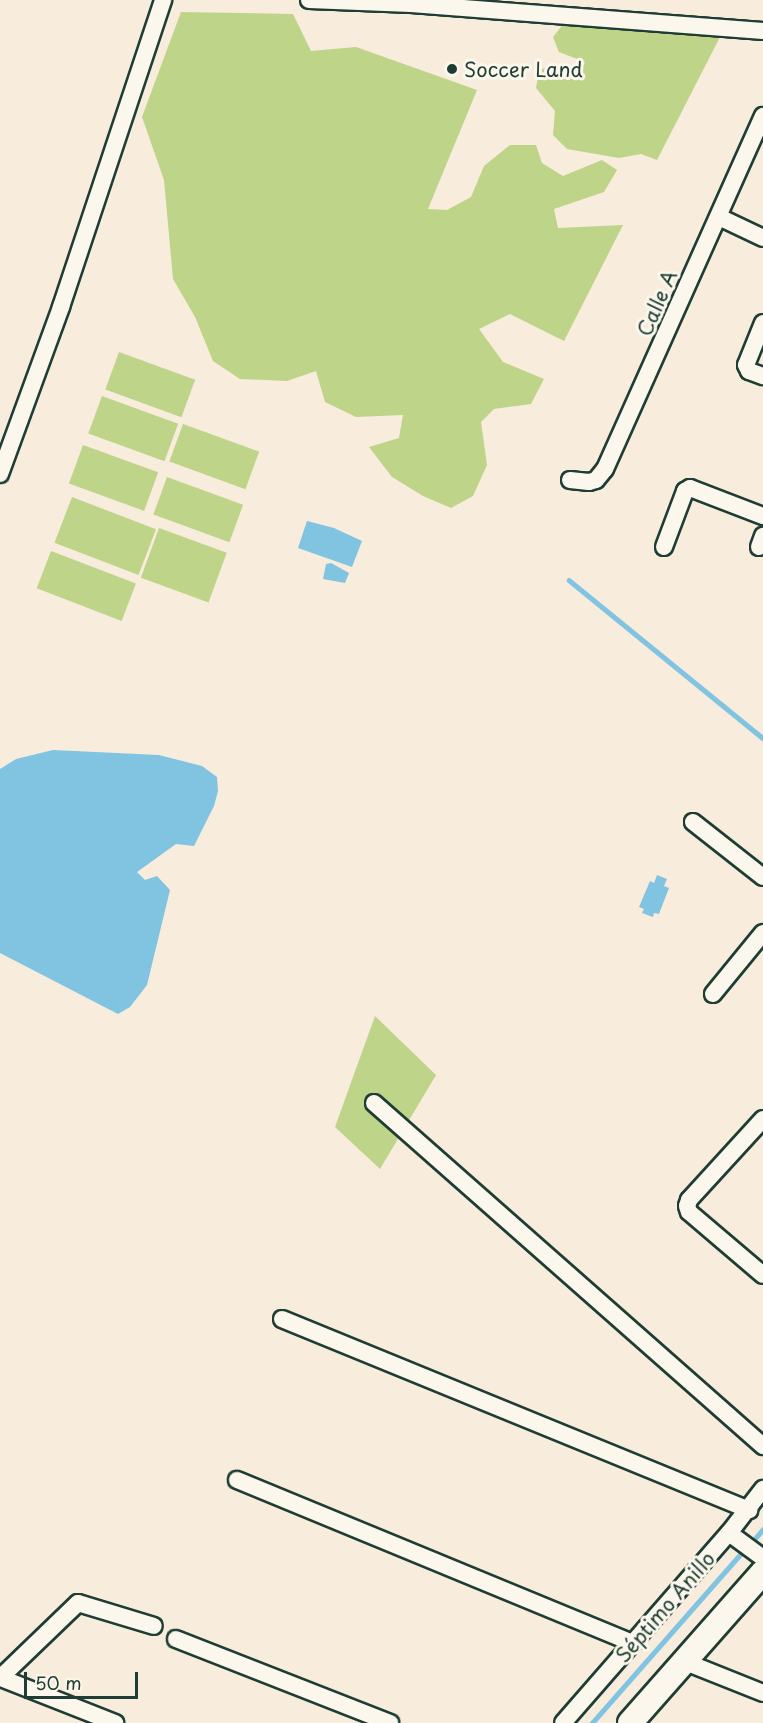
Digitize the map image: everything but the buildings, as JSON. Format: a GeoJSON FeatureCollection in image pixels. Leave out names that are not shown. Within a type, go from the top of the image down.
{"type":"FeatureCollection","features":[{"type":"Feature","properties":{"kind":"street"},"geometry":{"type":"LineString","coordinates":[[0,474],[61,307],[163,0]]}},
{"type":"Feature","properties":{"kind":"street"},"geometry":{"type":"LineString","coordinates":[[309,0],[412,2],[763,31]]}},
{"type":"Feature","properties":{"kind":"street","name":"Calle A"},"geometry":{"type":"LineString","coordinates":[[570,480],[590,482],[596,480],[605,469],[763,116]]}},
{"type":"Feature","properties":{"kind":"street"},"geometry":{"type":"LineString","coordinates":[[718,217],[763,238]]}},
{"type":"Feature","properties":{"kind":"street"},"geometry":{"type":"LineString","coordinates":[[763,323],[746,364],[749,371],[763,376]]}},
{"type":"Feature","properties":{"kind":"street"},"geometry":{"type":"LineString","coordinates":[[664,547],[686,491],[690,488],[763,516]]}},
{"type":"Feature","properties":{"kind":"street"},"geometry":{"type":"LineString","coordinates":[[693,822],[763,877]]}},
{"type":"Feature","properties":{"kind":"street"},"geometry":{"type":"LineString","coordinates":[[713,994],[763,933]]}},
{"type":"Feature","properties":{"kind":"street"},"geometry":{"type":"LineString","coordinates":[[374,1103],[763,1446]]}},
{"type":"Feature","properties":{"kind":"street"},"geometry":{"type":"LineString","coordinates":[[763,1119],[689,1200],[687,1206],[689,1212],[763,1275]]}},
{"type":"Feature","properties":{"kind":"street"},"geometry":{"type":"LineString","coordinates":[[282,1319],[749,1510]]}},
{"type":"Feature","properties":{"kind":"street"},"geometry":{"type":"LineString","coordinates":[[237,1480],[633,1643]]}},
{"type":"Feature","properties":{"kind":"street","name":"Séptimo Anillo"},"geometry":{"type":"LineString","coordinates":[[563,1723],[749,1510],[763,1489]]}},
{"type":"Feature","properties":{"kind":"street"},"geometry":{"type":"LineString","coordinates":[[630,1723],[683,1661],[757,1557],[729,1533]]}},
{"type":"Feature","properties":{"kind":"street"},"geometry":{"type":"LineString","coordinates":[[115,1723],[0,1678],[78,1603],[154,1626]]}},
{"type":"Feature","properties":{"kind":"street"},"geometry":{"type":"LineString","coordinates":[[176,1639],[390,1723]]}},
{"type":"Feature","properties":{"kind":"street"},"geometry":{"type":"LineString","coordinates":[[683,1661],[763,1693]]}},
{"type":"Feature","properties":{"kind":"green space"},"geometry":{"type":"Polygon","coordinates":[[[181,12],[293,14],[311,51],[356,47],[477,90],[428,209],[447,210],[471,197],[484,166],[510,145],[536,145],[542,163],[563,176],[602,160],[617,170],[604,192],[554,209],[558,228],[623,225],[564,341],[510,314],[479,329],[503,362],[544,379],[531,404],[494,409],[481,422],[487,465],[473,496],[451,508],[423,496],[392,477],[369,447],[399,438],[403,415],[356,417],[325,402],[316,371],[287,381],[240,379],[213,361],[195,317],[173,279],[164,180],[142,117],[181,12]]]}},
{"type":"Feature","properties":{"kind":"green space"},"geometry":{"type":"Polygon","coordinates":[[[564,23],[720,37],[657,160],[641,154],[619,158],[567,149],[553,135],[555,111],[536,88],[539,70],[552,66],[576,79],[585,62],[559,52],[553,37],[564,23]]]}},
{"type":"Feature","properties":{"kind":"green space"},"geometry":{"type":"Polygon","coordinates":[[[119,352],[195,380],[181,417],[105,390],[119,352]]]}},
{"type":"Feature","properties":{"kind":"green space"},"geometry":{"type":"Polygon","coordinates":[[[102,396],[178,424],[164,461],[88,434],[102,396]]]}},
{"type":"Feature","properties":{"kind":"green space"},"geometry":{"type":"Polygon","coordinates":[[[183,424],[259,452],[245,489],[169,462],[183,424]]]}},
{"type":"Feature","properties":{"kind":"green space"},"geometry":{"type":"Polygon","coordinates":[[[83,445],[158,472],[144,511],[69,484],[83,445]]]}},
{"type":"Feature","properties":{"kind":"green space"},"geometry":{"type":"Polygon","coordinates":[[[167,477],[243,505],[229,542],[153,515],[167,477]]]}},
{"type":"Feature","properties":{"kind":"green space"},"geometry":{"type":"Polygon","coordinates":[[[72,497],[156,529],[138,575],[54,543],[72,497]]]}},
{"type":"Feature","properties":{"kind":"green space"},"geometry":{"type":"Polygon","coordinates":[[[159,528],[227,553],[209,602],[141,578],[159,528]]]}},
{"type":"Feature","properties":{"kind":"green space"},"geometry":{"type":"Polygon","coordinates":[[[51,551],[136,584],[122,621],[37,588],[51,551]]]}},
{"type":"Feature","properties":{"kind":"green space"},"geometry":{"type":"Polygon","coordinates":[[[375,1016],[436,1075],[380,1169],[335,1127],[375,1016]]]}},
{"type":"Feature","properties":{"kind":"water"},"geometry":{"type":"Polygon","coordinates":[[[307,521],[334,528],[362,541],[352,567],[298,548],[307,521]]]}},
{"type":"Feature","properties":{"kind":"water"},"geometry":{"type":"Polygon","coordinates":[[[331,563],[349,573],[345,583],[323,579],[326,564],[331,563]]]}},
{"type":"Feature","properties":{"kind":"water"},"geometry":{"type":"Polygon","coordinates":[[[53,750],[159,755],[202,766],[217,777],[218,791],[214,806],[194,846],[176,844],[137,872],[145,880],[157,876],[170,890],[147,985],[130,1007],[118,1014],[0,953],[0,769],[16,759],[53,750]]]}},
{"type":"Feature","properties":{"kind":"water"},"geometry":{"type":"Polygon","coordinates":[[[657,875],[667,879],[664,886],[669,888],[659,914],[654,913],[653,917],[642,913],[644,909],[639,907],[650,881],[654,883],[657,875]]]}},
{"type":"Feature","properties":{"kind":"waterway"},"geometry":{"type":"LineString","coordinates":[[569,580],[763,738]]}},
{"type":"Feature","properties":{"kind":"waterway"},"geometry":{"type":"LineString","coordinates":[[751,1543],[763,1529]]}},
{"type":"Feature","properties":{"kind":"waterway"},"geometry":{"type":"LineString","coordinates":[[592,1723],[745,1549]]}},
{"type":"Feature","properties":{"kind":"place","name":"Soccer Land"},"geometry":{"type":"Point","coordinates":[452,69]}}]}
